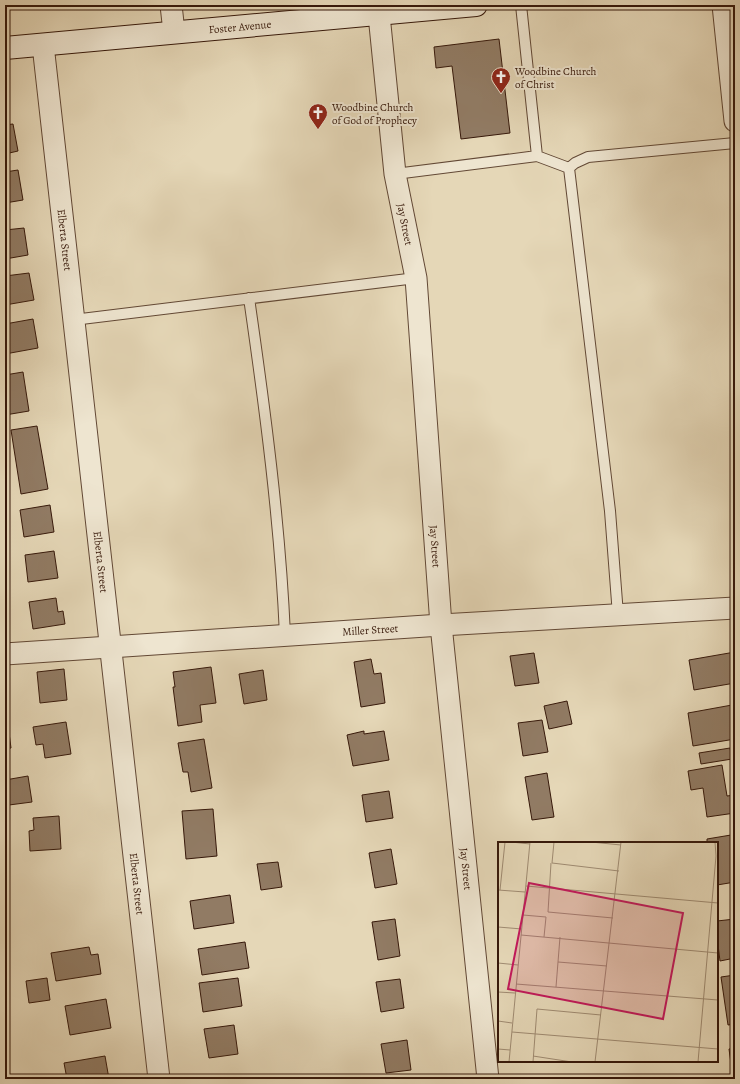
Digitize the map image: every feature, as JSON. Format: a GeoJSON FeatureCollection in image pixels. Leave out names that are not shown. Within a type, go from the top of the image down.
{"type":"FeatureCollection","features":[{"type":"Feature","properties":{"kind":"main road","name":"Foster Avenue"},"geometry":{"type":"LineString","coordinates":[[5,48],[378,15],[420,8],[476,5]]}},
{"type":"Feature","properties":{"kind":"street"},"geometry":{"type":"LineString","coordinates":[[171,5],[174,32]]}},
{"type":"Feature","properties":{"kind":"street"},"geometry":{"type":"LineString","coordinates":[[723,5],[735,121]]}},
{"type":"Feature","properties":{"kind":"street","name":"Jay Street"},"geometry":{"type":"LineString","coordinates":[[378,15],[395,174],[416,278],[441,625],[488,1079]]}},
{"type":"Feature","properties":{"kind":"street","name":"Elberta Street"},"geometry":{"type":"LineString","coordinates":[[43,45],[109,646],[159,1079]]}},
{"type":"Feature","properties":{"kind":"street","name":"Miller Street"},"geometry":{"type":"LineString","coordinates":[[5,654],[441,625],[735,608]]}},
{"type":"Feature","properties":{"kind":"lane"},"geometry":{"type":"LineString","coordinates":[[521,5],[537,156]]}},
{"type":"Feature","properties":{"kind":"lane"},"geometry":{"type":"LineString","coordinates":[[569,168],[575,163],[588,157],[735,143]]}},
{"type":"Feature","properties":{"kind":"lane"},"geometry":{"type":"LineString","coordinates":[[395,174],[537,156],[569,168]]}},
{"type":"Feature","properties":{"kind":"lane"},"geometry":{"type":"LineString","coordinates":[[569,168],[610,511],[618,615]]}},
{"type":"Feature","properties":{"kind":"lane"},"geometry":{"type":"LineString","coordinates":[[73,320],[416,278]]}},
{"type":"Feature","properties":{"kind":"lane"},"geometry":{"type":"LineString","coordinates":[[249,298],[264,403],[275,502],[285,635]]}},
{"type":"Feature","properties":{"kind":"building"},"geometry":{"type":"Polygon","coordinates":[[[499,39],[510,133],[461,139],[452,66],[436,68],[434,47],[499,39]]]}},
{"type":"Feature","properties":{"kind":"building"},"geometry":{"type":"Polygon","coordinates":[[[13,124],[18,151],[5,154],[5,125],[13,124]]]}},
{"type":"Feature","properties":{"kind":"building"},"geometry":{"type":"Polygon","coordinates":[[[18,170],[23,200],[5,203],[5,172],[18,170]]]}},
{"type":"Feature","properties":{"kind":"building"},"geometry":{"type":"Polygon","coordinates":[[[24,228],[28,255],[5,259],[5,230],[24,228]]]}},
{"type":"Feature","properties":{"kind":"building"},"geometry":{"type":"Polygon","coordinates":[[[29,273],[34,300],[5,305],[5,276],[29,273]]]}},
{"type":"Feature","properties":{"kind":"building"},"geometry":{"type":"Polygon","coordinates":[[[33,319],[38,348],[5,354],[5,324],[33,319]]]}},
{"type":"Feature","properties":{"kind":"building"},"geometry":{"type":"Polygon","coordinates":[[[23,372],[29,411],[5,415],[5,375],[23,372]]]}},
{"type":"Feature","properties":{"kind":"building"},"geometry":{"type":"Polygon","coordinates":[[[37,426],[48,489],[21,494],[11,430],[37,426]]]}},
{"type":"Feature","properties":{"kind":"building"},"geometry":{"type":"Polygon","coordinates":[[[50,505],[54,532],[24,537],[20,510],[50,505]]]}},
{"type":"Feature","properties":{"kind":"building"},"geometry":{"type":"Polygon","coordinates":[[[54,551],[58,578],[28,582],[25,555],[54,551]]]}},
{"type":"Feature","properties":{"kind":"building"},"geometry":{"type":"Polygon","coordinates":[[[56,598],[58,612],[63,611],[65,624],[33,629],[29,602],[56,598]]]}},
{"type":"Feature","properties":{"kind":"building"},"geometry":{"type":"Polygon","coordinates":[[[735,652],[735,683],[694,690],[689,660],[735,652]]]}},
{"type":"Feature","properties":{"kind":"building"},"geometry":{"type":"Polygon","coordinates":[[[534,653],[539,683],[515,686],[510,656],[534,653]]]}},
{"type":"Feature","properties":{"kind":"building"},"geometry":{"type":"Polygon","coordinates":[[[371,659],[374,674],[381,673],[385,703],[361,707],[354,662],[371,659]]]}},
{"type":"Feature","properties":{"kind":"building"},"geometry":{"type":"Polygon","coordinates":[[[211,667],[216,703],[200,705],[202,722],[178,726],[173,687],[175,687],[173,672],[211,667]]]}},
{"type":"Feature","properties":{"kind":"building"},"geometry":{"type":"Polygon","coordinates":[[[64,669],[67,700],[40,703],[37,672],[64,669]]]}},
{"type":"Feature","properties":{"kind":"building"},"geometry":{"type":"Polygon","coordinates":[[[263,670],[267,700],[244,704],[239,674],[263,670]]]}},
{"type":"Feature","properties":{"kind":"building"},"geometry":{"type":"Polygon","coordinates":[[[567,701],[572,724],[549,729],[544,706],[567,701]]]}},
{"type":"Feature","properties":{"kind":"building"},"geometry":{"type":"Polygon","coordinates":[[[732,705],[735,739],[693,746],[688,713],[732,705]]]}},
{"type":"Feature","properties":{"kind":"building"},"geometry":{"type":"Polygon","coordinates":[[[542,720],[548,752],[523,756],[518,723],[542,720]]]}},
{"type":"Feature","properties":{"kind":"building"},"geometry":{"type":"Polygon","coordinates":[[[66,722],[71,754],[45,758],[43,744],[36,745],[33,727],[66,722]]]}},
{"type":"Feature","properties":{"kind":"building"},"geometry":{"type":"Polygon","coordinates":[[[5,725],[8,725],[11,748],[5,749],[5,725]]]}},
{"type":"Feature","properties":{"kind":"building"},"geometry":{"type":"Polygon","coordinates":[[[364,731],[364,734],[384,731],[389,760],[353,766],[347,735],[364,731]]]}},
{"type":"Feature","properties":{"kind":"building"},"geometry":{"type":"Polygon","coordinates":[[[204,739],[212,788],[191,792],[188,772],[183,772],[178,743],[204,739]]]}},
{"type":"Feature","properties":{"kind":"building"},"geometry":{"type":"Polygon","coordinates":[[[730,748],[732,759],[701,764],[699,753],[730,748]]]}},
{"type":"Feature","properties":{"kind":"building"},"geometry":{"type":"Polygon","coordinates":[[[722,765],[727,796],[735,795],[735,813],[707,817],[703,788],[691,790],[688,771],[722,765]]]}},
{"type":"Feature","properties":{"kind":"building"},"geometry":{"type":"Polygon","coordinates":[[[547,773],[554,817],[532,820],[525,777],[547,773]]]}},
{"type":"Feature","properties":{"kind":"building"},"geometry":{"type":"Polygon","coordinates":[[[28,776],[32,802],[9,805],[5,780],[28,776]]]}},
{"type":"Feature","properties":{"kind":"building"},"geometry":{"type":"Polygon","coordinates":[[[389,791],[393,818],[366,822],[362,795],[389,791]]]}},
{"type":"Feature","properties":{"kind":"building"},"geometry":{"type":"Polygon","coordinates":[[[213,809],[217,856],[186,859],[182,811],[213,809]]]}},
{"type":"Feature","properties":{"kind":"building"},"geometry":{"type":"Polygon","coordinates":[[[59,816],[61,849],[30,851],[29,831],[34,830],[33,818],[59,816]]]}},
{"type":"Feature","properties":{"kind":"building"},"geometry":{"type":"Polygon","coordinates":[[[731,835],[735,857],[735,882],[718,885],[718,842],[707,842],[707,839],[731,835]]]}},
{"type":"Feature","properties":{"kind":"building"},"geometry":{"type":"Polygon","coordinates":[[[391,849],[397,884],[375,888],[369,853],[391,849]]]}},
{"type":"Feature","properties":{"kind":"building"},"geometry":{"type":"Polygon","coordinates":[[[278,862],[282,887],[261,890],[257,864],[278,862]]]}},
{"type":"Feature","properties":{"kind":"building"},"geometry":{"type":"Polygon","coordinates":[[[230,895],[234,923],[194,929],[190,901],[230,895]]]}},
{"type":"Feature","properties":{"kind":"building"},"geometry":{"type":"Polygon","coordinates":[[[395,919],[400,956],[378,960],[372,922],[395,919]]]}},
{"type":"Feature","properties":{"kind":"building"},"geometry":{"type":"Polygon","coordinates":[[[735,919],[735,958],[720,961],[718,945],[718,921],[735,919]]]}},
{"type":"Feature","properties":{"kind":"building"},"geometry":{"type":"Polygon","coordinates":[[[245,942],[249,968],[202,975],[198,949],[245,942]]]}},
{"type":"Feature","properties":{"kind":"building"},"geometry":{"type":"Polygon","coordinates":[[[89,947],[91,955],[98,954],[101,974],[56,981],[51,953],[89,947]]]}},
{"type":"Feature","properties":{"kind":"building"},"geometry":{"type":"Polygon","coordinates":[[[735,975],[735,1024],[728,1025],[721,977],[735,975]]]}},
{"type":"Feature","properties":{"kind":"building"},"geometry":{"type":"Polygon","coordinates":[[[47,978],[50,1000],[29,1003],[26,981],[47,978]]]}},
{"type":"Feature","properties":{"kind":"building"},"geometry":{"type":"Polygon","coordinates":[[[238,978],[242,1006],[203,1012],[199,983],[238,978]]]}},
{"type":"Feature","properties":{"kind":"building"},"geometry":{"type":"Polygon","coordinates":[[[400,979],[404,1008],[381,1012],[376,982],[400,979]]]}},
{"type":"Feature","properties":{"kind":"building"},"geometry":{"type":"Polygon","coordinates":[[[106,999],[111,1028],[70,1035],[65,1006],[106,999]]]}},
{"type":"Feature","properties":{"kind":"building"},"geometry":{"type":"Polygon","coordinates":[[[234,1025],[238,1054],[209,1058],[204,1029],[234,1025]]]}},
{"type":"Feature","properties":{"kind":"building"},"geometry":{"type":"Polygon","coordinates":[[[407,1040],[411,1070],[386,1073],[381,1044],[407,1040]]]}},
{"type":"Feature","properties":{"kind":"building"},"geometry":{"type":"Polygon","coordinates":[[[735,1048],[735,1079],[733,1079],[729,1049],[735,1048]]]}},
{"type":"Feature","properties":{"kind":"building"},"geometry":{"type":"Polygon","coordinates":[[[105,1056],[109,1079],[67,1079],[64,1063],[105,1056]]]}},
{"type":"Feature","properties":{"kind":"place","name":"Woodbine Church of Christ"},"geometry":{"type":"Point","coordinates":[501,94]}},
{"type":"Feature","properties":{"kind":"place","name":"Woodbine Church of God of Prophecy"},"geometry":{"type":"Point","coordinates":[318,130]}}]}
